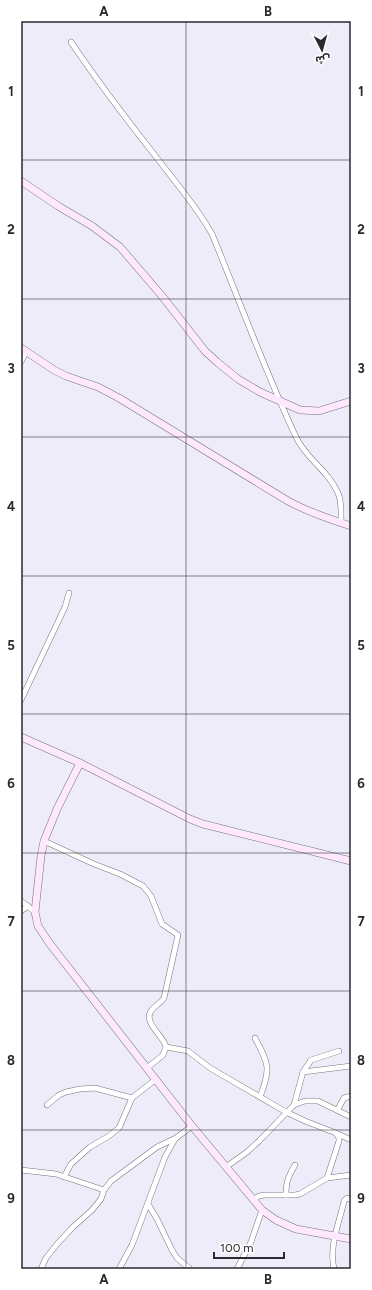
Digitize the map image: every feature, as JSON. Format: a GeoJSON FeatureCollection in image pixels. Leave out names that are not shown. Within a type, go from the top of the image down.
{"type":"FeatureCollection","features":[{"type":"Feature","properties":{"kind":"street"},"geometry":{"type":"LineString","coordinates":[[71,42],[131,125],[194,206],[212,234],[279,400],[296,438],[303,450],[332,482],[338,494],[341,523]]}},
{"type":"Feature","properties":{"kind":"street"},"geometry":{"type":"LineString","coordinates":[[21,180],[58,206],[92,226],[120,247],[206,351],[238,379],[260,392],[300,410],[318,411],[351,401]]}},
{"type":"Feature","properties":{"kind":"street"},"geometry":{"type":"LineString","coordinates":[[21,362],[23,350],[60,373],[98,387],[119,398],[288,501],[305,510],[351,526]]}},
{"type":"Feature","properties":{"kind":"street"},"geometry":{"type":"LineString","coordinates":[[21,700],[65,607],[69,593]]}},
{"type":"Feature","properties":{"kind":"street"},"geometry":{"type":"LineString","coordinates":[[21,737],[80,763],[190,820],[351,861]]}},
{"type":"Feature","properties":{"kind":"street"},"geometry":{"type":"LineString","coordinates":[[80,763],[57,809],[44,841],[38,874],[35,912],[38,926],[50,944],[192,1126],[262,1210],[276,1220],[296,1229],[351,1239]]}},
{"type":"Feature","properties":{"kind":"street"},"geometry":{"type":"LineString","coordinates":[[44,841],[120,874],[143,886],[151,896],[162,924],[177,933],[179,937],[169,975],[166,994],[162,1002],[149,1014],[152,1026],[162,1038],[166,1047],[163,1054],[147,1068]]}},
{"type":"Feature","properties":{"kind":"street"},"geometry":{"type":"LineString","coordinates":[[21,901],[35,912]]}},
{"type":"Feature","properties":{"kind":"street"},"geometry":{"type":"LineString","coordinates":[[21,911],[28,906]]}},
{"type":"Feature","properties":{"kind":"street"},"geometry":{"type":"LineString","coordinates":[[255,1038],[267,1065],[266,1081],[260,1097]]}},
{"type":"Feature","properties":{"kind":"street"},"geometry":{"type":"LineString","coordinates":[[166,1047],[188,1052],[210,1068],[286,1112],[351,1140]]}},
{"type":"Feature","properties":{"kind":"street"},"geometry":{"type":"LineString","coordinates":[[294,1105],[303,1072],[311,1060],[339,1051]]}},
{"type":"Feature","properties":{"kind":"street"},"geometry":{"type":"LineString","coordinates":[[303,1072],[314,1069],[351,1066]]}},
{"type":"Feature","properties":{"kind":"street"},"geometry":{"type":"LineString","coordinates":[[64,1177],[71,1164],[80,1155],[119,1128],[132,1098],[156,1079]]}},
{"type":"Feature","properties":{"kind":"street"},"geometry":{"type":"LineString","coordinates":[[47,1105],[59,1095],[80,1089],[95,1088],[132,1098]]}},
{"type":"Feature","properties":{"kind":"street"},"geometry":{"type":"LineString","coordinates":[[338,1109],[344,1098],[351,1096]]}},
{"type":"Feature","properties":{"kind":"street"},"geometry":{"type":"LineString","coordinates":[[226,1167],[247,1152],[294,1105],[311,1100],[318,1101],[338,1109],[351,1117]]}},
{"type":"Feature","properties":{"kind":"street"},"geometry":{"type":"LineString","coordinates":[[41,1269],[46,1258],[58,1244],[101,1199],[104,1190],[111,1181],[157,1147],[176,1138],[192,1126]]}},
{"type":"Feature","properties":{"kind":"street"},"geometry":{"type":"LineString","coordinates":[[327,1178],[339,1141],[336,1133]]}},
{"type":"Feature","properties":{"kind":"street"},"geometry":{"type":"LineString","coordinates":[[119,1269],[132,1244],[164,1158],[176,1138]]}},
{"type":"Feature","properties":{"kind":"street"},"geometry":{"type":"LineString","coordinates":[[286,1195],[287,1181],[295,1166]]}},
{"type":"Feature","properties":{"kind":"street"},"geometry":{"type":"LineString","coordinates":[[21,1170],[56,1174],[104,1190]]}},
{"type":"Feature","properties":{"kind":"street"},"geometry":{"type":"LineString","coordinates":[[253,1200],[259,1196],[265,1195],[300,1194],[327,1178],[351,1175]]}},
{"type":"Feature","properties":{"kind":"street"},"geometry":{"type":"LineString","coordinates":[[334,1269],[332,1260],[334,1236],[344,1201],[347,1198],[351,1199]]}},
{"type":"Feature","properties":{"kind":"street"},"geometry":{"type":"LineString","coordinates":[[148,1204],[177,1258],[190,1269]]}},
{"type":"Feature","properties":{"kind":"street"},"geometry":{"type":"LineString","coordinates":[[237,1269],[251,1242],[262,1210]]}}]}
